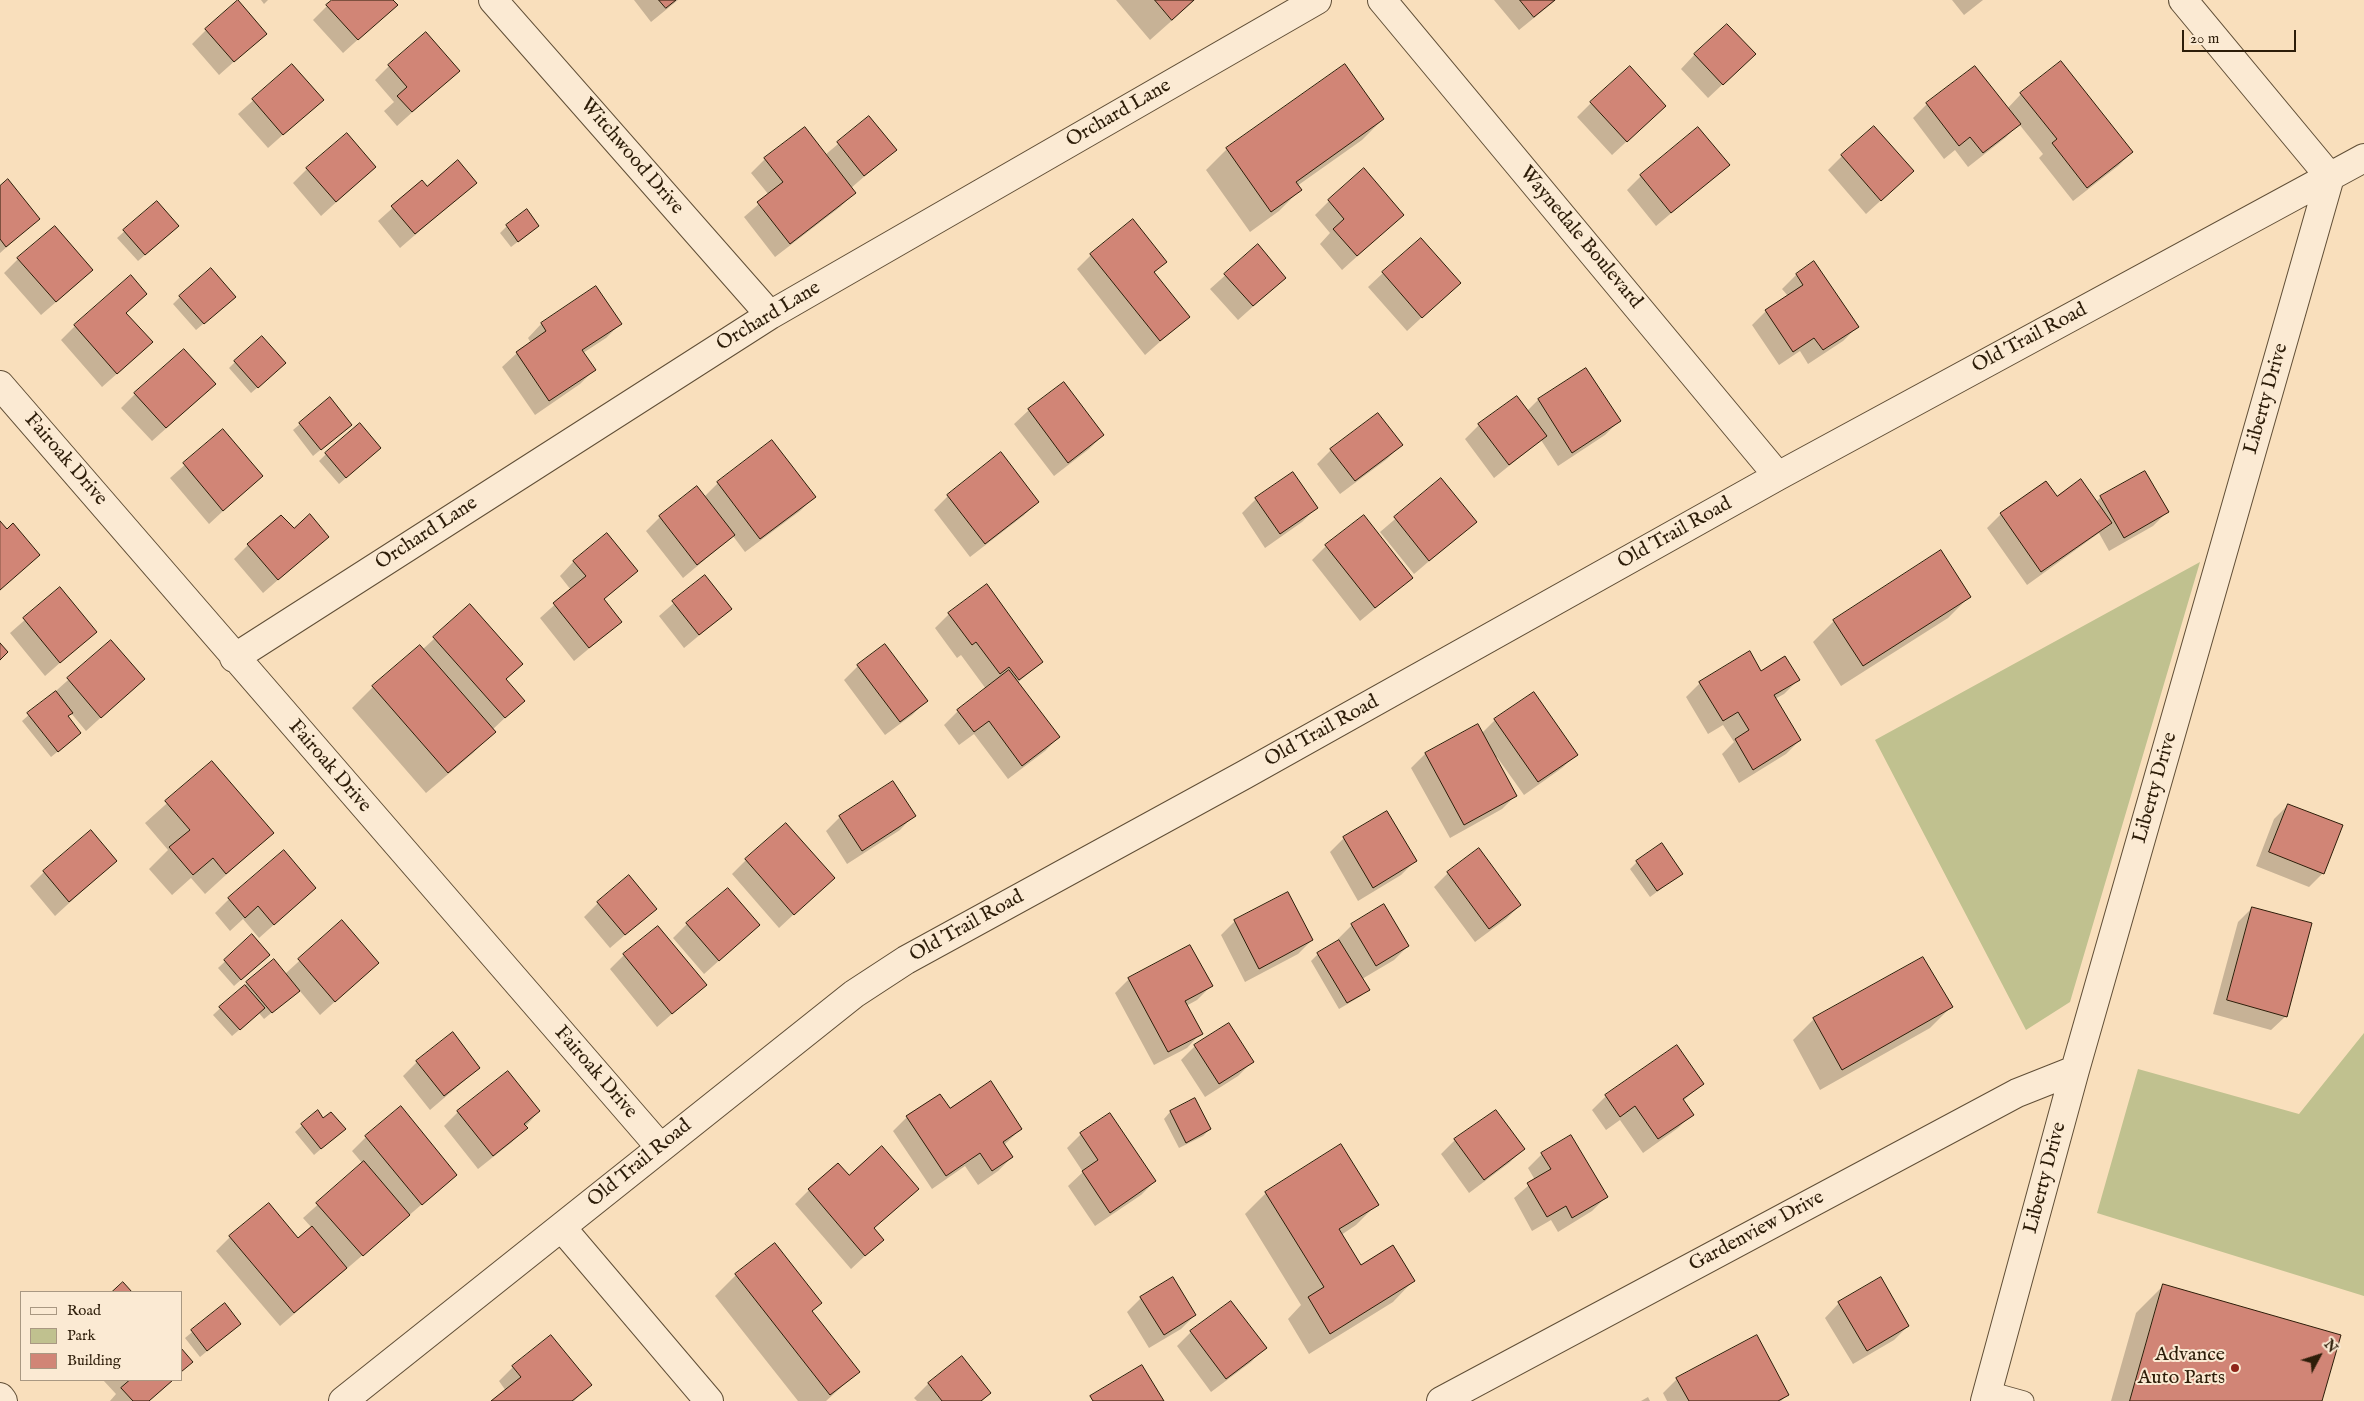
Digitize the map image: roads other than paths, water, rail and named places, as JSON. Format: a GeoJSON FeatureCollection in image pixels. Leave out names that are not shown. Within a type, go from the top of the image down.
{"type":"FeatureCollection","features":[{"type":"Feature","properties":{"kind":"street","name":"Witchwood Drive"},"geometry":{"type":"LineString","coordinates":[[493,0],[770,315]]}},
{"type":"Feature","properties":{"kind":"street","name":"Orchard Lane"},"geometry":{"type":"LineString","coordinates":[[234,658],[770,315],[1317,0]]}},
{"type":"Feature","properties":{"kind":"street","name":"Waynedale Boulevard"},"geometry":{"type":"LineString","coordinates":[[1382,0],[1778,476]]}},
{"type":"Feature","properties":{"kind":"street"},"geometry":{"type":"LineString","coordinates":[[2184,0],[2330,177]]}},
{"type":"Feature","properties":{"kind":"street","name":"Old Trail Road"},"geometry":{"type":"LineString","coordinates":[[343,1401],[854,994],[906,960],[1244,776],[1778,476],[2364,158]]}},
{"type":"Feature","properties":{"kind":"street","name":"Liberty Drive"},"geometry":{"type":"LineString","coordinates":[[1987,1396],[2075,1070],[2330,177]]}},
{"type":"Feature","properties":{"kind":"street","name":"Fairoak Drive"},"geometry":{"type":"LineString","coordinates":[[0,385],[234,658],[660,1148]]}},
{"type":"Feature","properties":{"kind":"street","name":"Gardenview Drive"},"geometry":{"type":"LineString","coordinates":[[1441,1401],[2017,1093],[2075,1070]]}},
{"type":"Feature","properties":{"kind":"street"},"geometry":{"type":"LineString","coordinates":[[562,1228],[709,1401]]}},
{"type":"Feature","properties":{"kind":"street"},"geometry":{"type":"LineString","coordinates":[[0,1398],[3,1401]]}},
{"type":"Feature","properties":{"kind":"lane"},"geometry":{"type":"LineString","coordinates":[[1987,1396],[2024,1401]]}},
{"type":"Feature","properties":{"kind":"place","name":"Advance Auto Parts"},"geometry":{"type":"Point","coordinates":[2235,1368]}}]}
